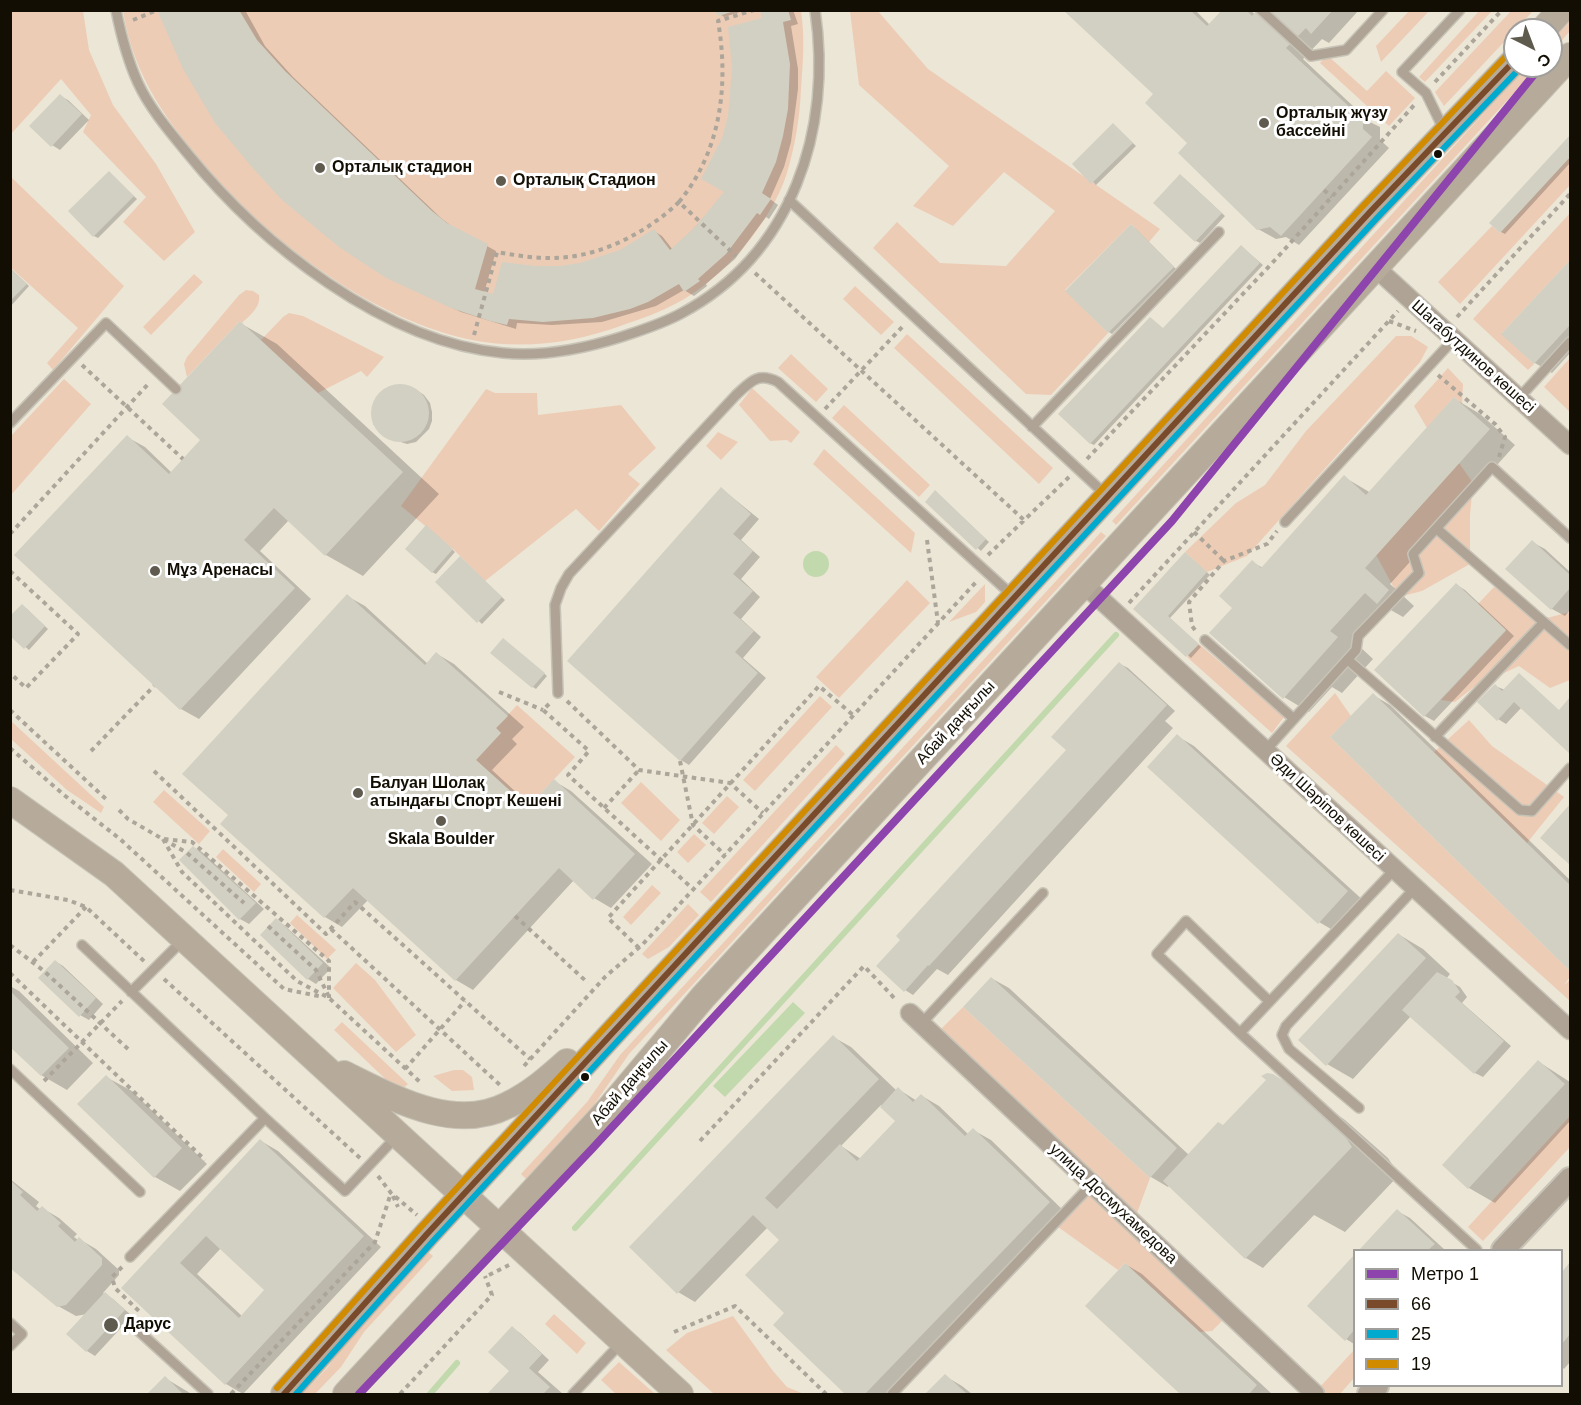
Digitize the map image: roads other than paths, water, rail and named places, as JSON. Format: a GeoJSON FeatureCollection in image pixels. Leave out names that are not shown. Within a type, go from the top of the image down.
{"type":"FeatureCollection","features":[{"type":"Feature","properties":{"kind":"main road","name":"Абай даңғылы"},"geometry":{"type":"LineString","coordinates":[[346,1395],[609,1109],[703,997],[1570,56]]}},
{"type":"Feature","properties":{"kind":"main road"},"geometry":{"type":"LineString","coordinates":[[284,1395],[464,1196],[1370,212],[1503,73]]}},
{"type":"Feature","properties":{"kind":"main road"},"geometry":{"type":"LineString","coordinates":[[11,802],[114,874],[183,940],[680,1395]]}},
{"type":"Feature","properties":{"kind":"main road"},"geometry":{"type":"LineString","coordinates":[[316,1060],[403,1103],[461,1117],[480,1114],[507,1106],[539,1087],[673,969]]}},
{"type":"Feature","properties":{"kind":"street","name":"Шагабутдинов көшесі"},"geometry":{"type":"LineString","coordinates":[[1376,268],[1570,446]]}},
{"type":"Feature","properties":{"kind":"street","name":"Әди Шәріпов көшесі"},"geometry":{"type":"LineString","coordinates":[[1085,585],[1570,1030]]}},
{"type":"Feature","properties":{"kind":"street","name":"улица Досмухамедова"},"geometry":{"type":"LineString","coordinates":[[916,1018],[1315,1395]]}},
{"type":"Feature","properties":{"kind":"street"},"geometry":{"type":"LineString","coordinates":[[1505,1249],[1570,1179]]}},
{"type":"Feature","properties":{"kind":"lane"},"geometry":{"type":"LineString","coordinates":[[116,10],[118,25],[139,84],[157,115],[248,220],[307,267],[342,291],[411,328],[472,348],[502,353],[529,354],[587,347],[653,327],[681,314],[724,285],[746,265],[782,217],[807,154],[819,98],[819,40],[815,10]]}},
{"type":"Feature","properties":{"kind":"lane"},"geometry":{"type":"LineString","coordinates":[[1261,10],[1311,56],[1346,50],[1383,10]]}},
{"type":"Feature","properties":{"kind":"lane"},"geometry":{"type":"LineString","coordinates":[[1446,133],[1426,93],[1402,72],[1460,10]]}},
{"type":"Feature","properties":{"kind":"lane"},"geometry":{"type":"LineString","coordinates":[[789,200],[1108,497]]}},
{"type":"Feature","properties":{"kind":"lane"},"geometry":{"type":"LineString","coordinates":[[1032,427],[1220,232]]}},
{"type":"Feature","properties":{"kind":"lane"},"geometry":{"type":"LineString","coordinates":[[10,423],[106,323],[176,389]]}},
{"type":"Feature","properties":{"kind":"lane"},"geometry":{"type":"LineString","coordinates":[[1286,522],[1428,367],[1449,335]]}},
{"type":"Feature","properties":{"kind":"lane"},"geometry":{"type":"LineString","coordinates":[[1519,398],[1570,342]]}},
{"type":"Feature","properties":{"kind":"lane"},"geometry":{"type":"LineString","coordinates":[[558,693],[555,605],[569,574],[736,395],[759,377],[767,376],[778,382],[1015,598]]}},
{"type":"Feature","properties":{"kind":"lane"},"geometry":{"type":"LineString","coordinates":[[1265,751],[1348,660],[1356,650],[1358,636],[1419,573],[1413,554],[1492,467],[1570,538]]}},
{"type":"Feature","properties":{"kind":"lane"},"geometry":{"type":"LineString","coordinates":[[1437,529],[1570,645]]}},
{"type":"Feature","properties":{"kind":"lane"},"geometry":{"type":"LineString","coordinates":[[1435,737],[1544,622]]}},
{"type":"Feature","properties":{"kind":"lane"},"geometry":{"type":"LineString","coordinates":[[1204,639],[1293,719]]}},
{"type":"Feature","properties":{"kind":"lane"},"geometry":{"type":"LineString","coordinates":[[1348,660],[1520,810],[1532,811],[1570,768]]}},
{"type":"Feature","properties":{"kind":"lane"},"geometry":{"type":"LineString","coordinates":[[1240,1033],[1394,870]]}},
{"type":"Feature","properties":{"kind":"lane"},"geometry":{"type":"LineString","coordinates":[[1359,1108],[1290,1049],[1282,1035],[1286,1026],[1414,889]]}},
{"type":"Feature","properties":{"kind":"lane"},"geometry":{"type":"LineString","coordinates":[[916,1018],[1043,893]]}},
{"type":"Feature","properties":{"kind":"lane"},"geometry":{"type":"LineString","coordinates":[[1269,1002],[1186,921],[1157,954],[1475,1249]]}},
{"type":"Feature","properties":{"kind":"lane"},"geometry":{"type":"LineString","coordinates":[[131,992],[183,940]]}},
{"type":"Feature","properties":{"kind":"lane"},"geometry":{"type":"LineString","coordinates":[[82,945],[345,1191],[398,1136]]}},
{"type":"Feature","properties":{"kind":"lane"},"geometry":{"type":"LineString","coordinates":[[10,1069],[140,1192]]}},
{"type":"Feature","properties":{"kind":"lane"},"geometry":{"type":"LineString","coordinates":[[130,1257],[265,1118]]}},
{"type":"Feature","properties":{"kind":"lane"},"geometry":{"type":"LineString","coordinates":[[892,1395],[1092,1184]]}},
{"type":"Feature","properties":{"kind":"lane"},"geometry":{"type":"LineString","coordinates":[[10,1323],[22,1334],[10,1346]]}},
{"type":"Feature","properties":{"kind":"lane"},"geometry":{"type":"LineString","coordinates":[[132,1325],[208,1395]]}},
{"type":"Feature","properties":{"kind":"lane"},"geometry":{"type":"LineString","coordinates":[[573,1395],[622,1342]]}},
{"type":"Feature","properties":{"kind":"waterway"},"geometry":{"type":"LineString","coordinates":[[575,1228],[1116,635]]}},
{"type":"Feature","properties":{"kind":"waterway"},"geometry":{"type":"LineString","coordinates":[[430,1394],[457,1363]]}},
{"type":"Feature","properties":{"kind":"metro line","name":"1"},"geometry":{"type":"LineString","coordinates":[[359,1394],[591,1150],[1172,521],[1531,78]]}},
{"type":"Feature","properties":{"kind":"place","name":"Орталық жүзу бассейні"},"geometry":{"type":"Point","coordinates":[1264,123]}},
{"type":"Feature","properties":{"kind":"place","name":"Орталық стадион"},"geometry":{"type":"Point","coordinates":[320,168]}},
{"type":"Feature","properties":{"kind":"place","name":"Орталық Стадион"},"geometry":{"type":"Point","coordinates":[501,181]}},
{"type":"Feature","properties":{"kind":"place","name":"Мұз Аренасы"},"geometry":{"type":"Point","coordinates":[155,571]}},
{"type":"Feature","properties":{"kind":"place","name":"Балуан Шолақ атындағы Спорт Кешені"},"geometry":{"type":"Point","coordinates":[358,793]}},
{"type":"Feature","properties":{"kind":"place","name":"Skala Boulder"},"geometry":{"type":"Point","coordinates":[441,821]}},
{"type":"Feature","properties":{"kind":"place","name":"Дарус"},"geometry":{"type":"Point","coordinates":[111,1325]}}]}
